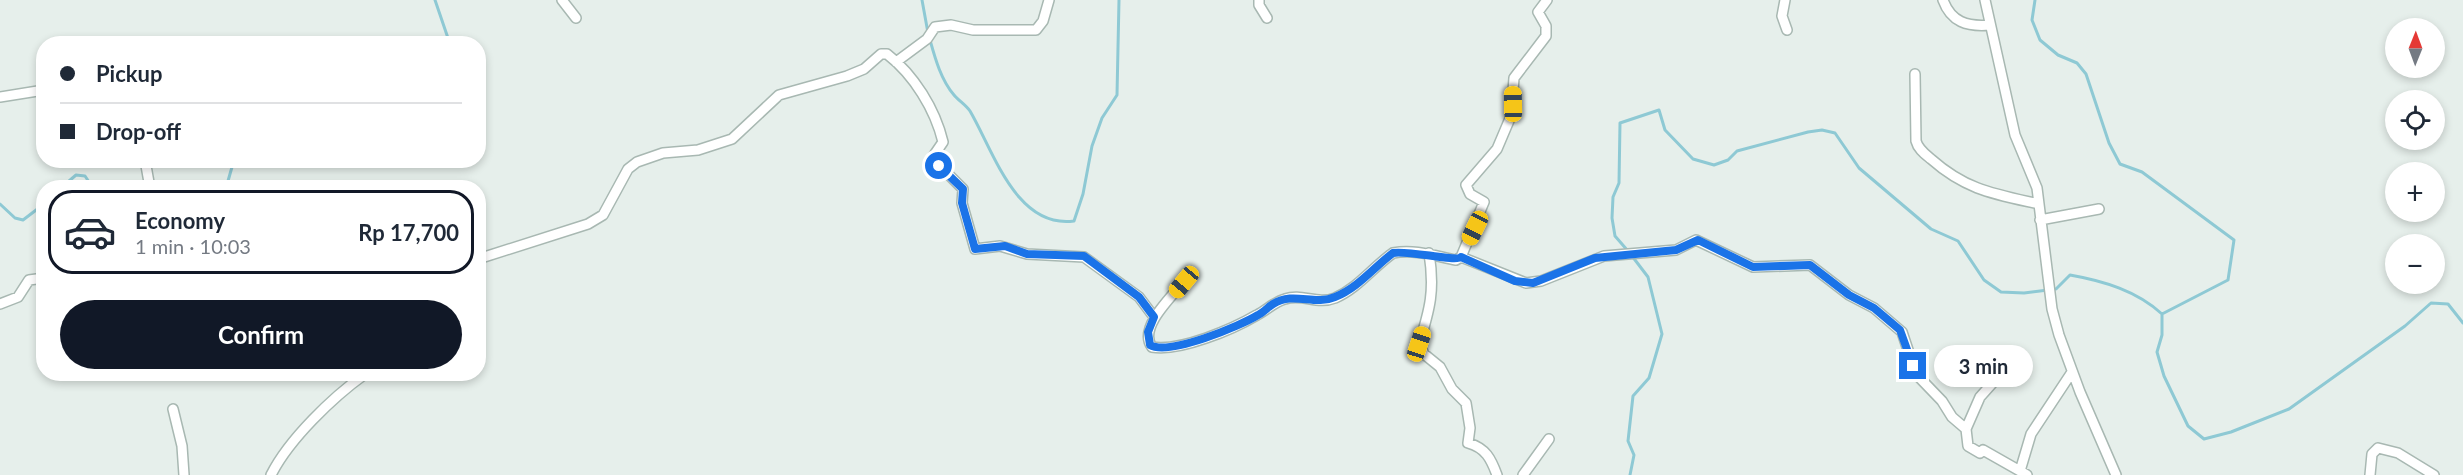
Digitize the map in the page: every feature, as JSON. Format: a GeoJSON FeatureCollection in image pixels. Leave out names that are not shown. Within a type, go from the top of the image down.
{"type":"FeatureCollection","features":[{"type":"Feature","properties":{"kind":"street"},"geometry":{"type":"LineString","coordinates":[[562,0],[576,18]]}},
{"type":"Feature","properties":{"kind":"street"},"geometry":{"type":"LineString","coordinates":[[896,62],[927,39],[935,27],[951,25],[973,30],[1035,30],[1043,21],[1049,0]]}},
{"type":"Feature","properties":{"kind":"street"},"geometry":{"type":"LineString","coordinates":[[1259,0],[1259,6],[1267,18]]}},
{"type":"Feature","properties":{"kind":"street"},"geometry":{"type":"LineString","coordinates":[[1191,273],[1154,317],[1148,332],[1150,345],[1155,348],[1180,344],[1226,330],[1259,314],[1282,299],[1292,297],[1317,301],[1334,298],[1357,285],[1393,253],[1429,254],[1456,260],[1461,257],[1484,201],[1470,194],[1466,185],[1497,149],[1508,126],[1513,104],[1514,78],[1547,33],[1538,12],[1547,0]]}},
{"type":"Feature","properties":{"kind":"street"},"geometry":{"type":"LineString","coordinates":[[1785,0],[1782,16],[1787,30]]}},
{"type":"Feature","properties":{"kind":"street"},"geometry":{"type":"LineString","coordinates":[[1943,0],[1947,11],[1956,20],[1977,26],[1990,25]]}},
{"type":"Feature","properties":{"kind":"street"},"geometry":{"type":"LineString","coordinates":[[1985,0],[2015,135],[2036,181],[2052,309],[2072,372],[2116,475]]}},
{"type":"Feature","properties":{"kind":"street"},"geometry":{"type":"LineString","coordinates":[[486,257],[564,233],[598,218],[607,209],[628,169],[637,162],[663,153],[698,150],[732,140],[779,95],[847,76],[864,69],[884,54],[896,62],[918,87],[933,113],[943,142],[932,158],[963,189],[962,203],[975,249],[1005,246],[1027,254],[1084,256],[1139,297],[1154,317]]}},
{"type":"Feature","properties":{"kind":"street"},"geometry":{"type":"LineString","coordinates":[[1915,74],[1916,141],[1919,148],[1946,172],[1976,190],[2039,204]]}},
{"type":"Feature","properties":{"kind":"street"},"geometry":{"type":"LineString","coordinates":[[0,97],[36,91]]}},
{"type":"Feature","properties":{"kind":"street"},"geometry":{"type":"LineString","coordinates":[[2040,220],[2099,209]]}},
{"type":"Feature","properties":{"kind":"street"},"geometry":{"type":"LineString","coordinates":[[1461,257],[1527,283],[1541,281],[1595,258],[1681,249],[1698,240],[1753,267],[1810,265],[1849,295],[1874,308],[1900,330],[1916,374],[1942,401],[1952,417],[1966,429]]}},
{"type":"Feature","properties":{"kind":"street"},"geometry":{"type":"LineString","coordinates":[[1429,254],[1433,282],[1432,305],[1419,344],[1424,354],[1440,367],[1452,389],[1466,403],[1470,428],[1468,443],[1477,445],[1489,455],[1497,475]]}},
{"type":"Feature","properties":{"kind":"street"},"geometry":{"type":"LineString","coordinates":[[0,303],[18,297],[29,280],[36,279]]}},
{"type":"Feature","properties":{"kind":"street"},"geometry":{"type":"LineString","coordinates":[[1997,378],[1980,397],[1966,429],[1968,446],[1980,453],[1983,450],[2024,473],[2031,434],[2072,372]]}},
{"type":"Feature","properties":{"kind":"street"},"geometry":{"type":"LineString","coordinates":[[271,475],[288,449],[332,401],[356,381]]}},
{"type":"Feature","properties":{"kind":"street"},"geometry":{"type":"LineString","coordinates":[[173,409],[182,446],[184,475]]}},
{"type":"Feature","properties":{"kind":"street"},"geometry":{"type":"LineString","coordinates":[[1522,475],[1549,439]]}},
{"type":"Feature","properties":{"kind":"street"},"geometry":{"type":"LineString","coordinates":[[2370,475],[2372,454],[2378,448],[2398,453],[2434,475]]}},
{"type":"Feature","properties":{"kind":"waterway"},"geometry":{"type":"LineString","coordinates":[[435,0],[447,36]]}},
{"type":"Feature","properties":{"kind":"waterway"},"geometry":{"type":"LineString","coordinates":[[922,0],[928,33]]}},
{"type":"Feature","properties":{"kind":"waterway"},"geometry":{"type":"LineString","coordinates":[[930,40],[945,83],[970,111],[1009,184],[1037,213],[1054,220],[1074,221],[1083,194],[1092,146],[1102,118],[1117,95],[1119,0]]}},
{"type":"Feature","properties":{"kind":"waterway"},"geometry":{"type":"LineString","coordinates":[[2035,0],[2032,20],[2040,40],[2058,55],[2077,63],[2086,74],[2109,143],[2120,164],[2142,172],[2234,240],[2228,280],[2162,314]]}},
{"type":"Feature","properties":{"kind":"waterway"},"geometry":{"type":"LineString","coordinates":[[1628,251],[1615,236],[1612,218],[1613,197],[1619,183],[1620,123],[1659,110],[1665,130],[1693,159],[1714,165],[1728,160],[1737,151],[1808,132],[1822,130],[1835,133],[1859,168],[1931,229],[1958,241],[1984,280],[2001,292],[2024,293],[2056,289],[2070,275],[2095,280],[2142,299],[2162,314],[2162,335],[2157,352],[2164,376],[2188,426],[2204,439],[2231,432],[2289,409],[2405,326],[2431,303],[2448,304],[2463,323]]}},
{"type":"Feature","properties":{"kind":"waterway"},"geometry":{"type":"LineString","coordinates":[[228,180],[232,168]]}},
{"type":"Feature","properties":{"kind":"waterway"},"geometry":{"type":"LineString","coordinates":[[70,180],[76,175],[85,176],[88,180]]}},
{"type":"Feature","properties":{"kind":"waterway"},"geometry":{"type":"LineString","coordinates":[[0,204],[15,218],[23,220],[36,210]]}},
{"type":"Feature","properties":{"kind":"waterway"},"geometry":{"type":"LineString","coordinates":[[1630,475],[1634,455],[1628,441],[1633,396],[1649,378],[1662,334],[1648,277],[1632,256]]}},
{"type":"Feature","properties":{"kind":"route"},"geometry":{"type":"LineString","coordinates":[[939,166],[963,189],[962,203],[972,246],[975,249],[1005,246],[1027,254],[1084,256],[1139,297],[1154,317],[1148,332],[1148,340],[1155,348],[1190,342],[1226,330],[1259,314],[1282,299],[1292,297],[1317,301],[1334,298],[1357,285],[1380,262],[1393,253],[1407,251],[1456,260],[1460,260],[1461,257],[1515,281],[1533,283],[1604,256],[1676,250],[1698,240],[1753,267],[1810,265],[1849,295],[1874,308],[1900,330],[1904,335],[1913,366]]}}]}
